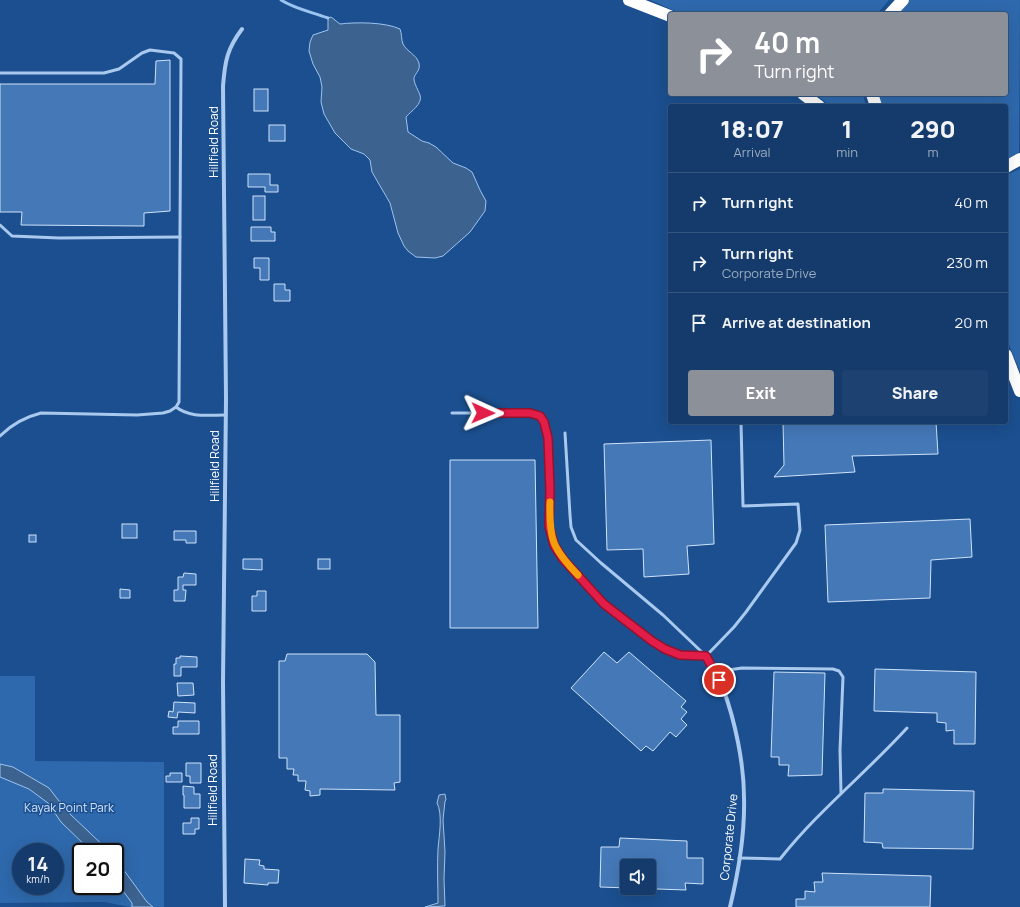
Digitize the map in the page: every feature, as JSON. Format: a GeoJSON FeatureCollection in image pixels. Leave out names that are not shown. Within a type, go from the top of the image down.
{"type":"FeatureCollection","features":[{"type":"Feature","properties":{"kind":"highway"},"geometry":{"type":"LineString","coordinates":[[629,0],[668,15]]}},
{"type":"Feature","properties":{"kind":"highway"},"geometry":{"type":"LineString","coordinates":[[892,12],[903,0]]}},
{"type":"Feature","properties":{"kind":"highway"},"geometry":{"type":"LineString","coordinates":[[806,96],[816,104]]}},
{"type":"Feature","properties":{"kind":"highway"},"geometry":{"type":"LineString","coordinates":[[1008,166],[1020,159]]}},
{"type":"Feature","properties":{"kind":"highway"},"geometry":{"type":"LineString","coordinates":[[1008,360],[1020,391]]}},
{"type":"Feature","properties":{"kind":"street","name":"Hillfield Road"},"geometry":{"type":"LineString","coordinates":[[225,907],[223,682],[225,415],[223,86],[224,71],[229,49],[232,41],[242,29]]}},
{"type":"Feature","properties":{"kind":"street","name":"Corporate Drive"},"geometry":{"type":"LineString","coordinates":[[706,656],[723,687],[741,756],[744,799],[739,858],[730,907]]}},
{"type":"Feature","properties":{"kind":"lane"},"geometry":{"type":"LineString","coordinates":[[0,73],[104,73],[118,69],[142,53],[150,50],[174,53],[181,59],[179,402],[176,407],[163,413],[137,415],[41,414],[26,417],[10,426],[0,436]]}},
{"type":"Feature","properties":{"kind":"lane"},"geometry":{"type":"LineString","coordinates":[[0,226],[12,236],[59,238],[180,237]]}},
{"type":"Feature","properties":{"kind":"lane"},"geometry":{"type":"LineString","coordinates":[[176,407],[182,412],[188,414],[225,415]]}},
{"type":"Feature","properties":{"kind":"lane"},"geometry":{"type":"LineString","coordinates":[[452,412],[530,413],[540,416],[544,422],[548,438],[550,491],[549,526],[554,545],[563,559],[604,604],[652,641],[672,653],[680,655],[706,656],[734,627],[796,543],[800,530],[798,504],[743,506],[741,424]]}},
{"type":"Feature","properties":{"kind":"lane"},"geometry":{"type":"LineString","coordinates":[[566,433],[570,521],[576,540],[662,615],[706,656]]}},
{"type":"Feature","properties":{"kind":"lane"},"geometry":{"type":"LineString","coordinates":[[715,672],[742,668],[833,669],[839,671],[842,677],[840,750],[841,793]]}},
{"type":"Feature","properties":{"kind":"lane"},"geometry":{"type":"LineString","coordinates":[[739,858],[780,859],[841,793],[907,728]]}},
{"type":"Feature","properties":{"kind":"green space"},"geometry":{"type":"Polygon","coordinates":[[[650,0],[889,0],[879,12],[677,12],[650,0]]]}},
{"type":"Feature","properties":{"kind":"green space"},"geometry":{"type":"Polygon","coordinates":[[[909,0],[1020,0],[1019,152],[1008,159],[1008,104],[880,104],[878,96],[1008,96],[1008,12],[897,12],[909,0]]]}},
{"type":"Feature","properties":{"kind":"green space"},"geometry":{"type":"Polygon","coordinates":[[[818,96],[864,96],[866,104],[828,104],[818,96]]]}},
{"type":"Feature","properties":{"kind":"green space"},"geometry":{"type":"Polygon","coordinates":[[[1020,169],[1020,371],[1008,343],[1008,174],[1020,169]]]}},
{"type":"Feature","properties":{"kind":"green space","name":"Kayak Point Park"},"geometry":{"type":"Polygon","coordinates":[[[0,676],[35,676],[35,761],[164,762],[164,907],[130,907],[104,902],[0,903],[0,676]]]}},
{"type":"Feature","properties":{"kind":"shaded area"},"geometry":{"type":"Polygon","coordinates":[[[331,17],[340,24],[370,23],[387,25],[400,29],[403,44],[416,57],[419,63],[418,71],[414,80],[420,95],[420,101],[406,117],[408,132],[422,141],[436,147],[453,163],[472,172],[486,201],[485,211],[470,232],[443,256],[435,258],[416,257],[408,251],[398,233],[390,203],[372,172],[370,160],[364,154],[351,149],[335,133],[324,114],[321,102],[322,87],[320,77],[313,64],[309,51],[310,42],[313,35],[328,30],[328,18],[331,17]]]}},
{"type":"Feature","properties":{"kind":"shaded area"},"geometry":{"type":"Polygon","coordinates":[[[0,764],[13,767],[49,788],[59,801],[66,806],[70,814],[101,843],[83,843],[61,822],[48,803],[29,789],[0,777],[0,764]]]}},
{"type":"Feature","properties":{"kind":"shaded area"},"geometry":{"type":"Polygon","coordinates":[[[445,794],[446,800],[443,820],[445,852],[445,906],[425,907],[438,903],[440,813],[437,803],[439,795],[445,794]]]}},
{"type":"Feature","properties":{"kind":"shaded area"},"geometry":{"type":"Polygon","coordinates":[[[124,870],[147,902],[153,907],[132,907],[132,903],[124,892],[124,870]]]}},
{"type":"Feature","properties":{"kind":"building"},"geometry":{"type":"Polygon","coordinates":[[[170,60],[170,211],[144,213],[144,226],[21,225],[22,212],[0,212],[0,84],[155,84],[156,61],[170,60]]]}},
{"type":"Feature","properties":{"kind":"building"},"geometry":{"type":"Polygon","coordinates":[[[254,89],[268,89],[268,111],[254,111],[254,89]]]}},
{"type":"Feature","properties":{"kind":"building"},"geometry":{"type":"Polygon","coordinates":[[[269,125],[285,125],[285,141],[269,141],[269,125]]]}},
{"type":"Feature","properties":{"kind":"building"},"geometry":{"type":"Polygon","coordinates":[[[248,174],[270,174],[270,185],[278,185],[278,192],[265,192],[265,187],[248,187],[248,174]]]}},
{"type":"Feature","properties":{"kind":"building"},"geometry":{"type":"Polygon","coordinates":[[[253,196],[265,196],[265,220],[253,220],[253,196]]]}},
{"type":"Feature","properties":{"kind":"building"},"geometry":{"type":"Polygon","coordinates":[[[251,227],[271,227],[271,232],[275,232],[275,241],[251,241],[251,227]]]}},
{"type":"Feature","properties":{"kind":"building"},"geometry":{"type":"Polygon","coordinates":[[[254,258],[269,258],[269,280],[260,280],[260,268],[254,268],[254,258]]]}},
{"type":"Feature","properties":{"kind":"building"},"geometry":{"type":"Polygon","coordinates":[[[274,284],[285,284],[285,290],[290,290],[290,301],[274,301],[274,284]]]}},
{"type":"Feature","properties":{"kind":"building"},"geometry":{"type":"Polygon","coordinates":[[[783,424],[936,424],[938,454],[852,456],[855,472],[774,477],[784,465],[783,424]]]}},
{"type":"Feature","properties":{"kind":"building"},"geometry":{"type":"Polygon","coordinates":[[[711,440],[714,544],[687,546],[689,574],[644,577],[643,549],[607,550],[604,444],[711,440]]]}},
{"type":"Feature","properties":{"kind":"building"},"geometry":{"type":"Polygon","coordinates":[[[450,460],[535,460],[538,628],[450,628],[450,460]]]}},
{"type":"Feature","properties":{"kind":"building"},"geometry":{"type":"Polygon","coordinates":[[[970,519],[972,557],[931,560],[930,598],[828,602],[825,525],[970,519]]]}},
{"type":"Feature","properties":{"kind":"building"},"geometry":{"type":"Polygon","coordinates":[[[122,524],[137,524],[137,538],[122,538],[122,524]]]}},
{"type":"Feature","properties":{"kind":"building"},"geometry":{"type":"Polygon","coordinates":[[[174,531],[196,531],[196,543],[186,543],[186,540],[174,540],[174,531]]]}},
{"type":"Feature","properties":{"kind":"building"},"geometry":{"type":"Polygon","coordinates":[[[29,535],[36,535],[36,542],[29,542],[29,535]]]}},
{"type":"Feature","properties":{"kind":"building"},"geometry":{"type":"Polygon","coordinates":[[[243,559],[262,559],[262,570],[243,569],[243,559]]]}},
{"type":"Feature","properties":{"kind":"building"},"geometry":{"type":"Polygon","coordinates":[[[318,559],[330,559],[330,569],[318,569],[318,559]]]}},
{"type":"Feature","properties":{"kind":"building"},"geometry":{"type":"Polygon","coordinates":[[[184,573],[196,574],[196,585],[183,585],[183,590],[186,590],[185,601],[174,601],[174,590],[178,590],[178,577],[183,577],[184,573]]]}},
{"type":"Feature","properties":{"kind":"building"},"geometry":{"type":"Polygon","coordinates":[[[120,589],[130,590],[130,598],[120,598],[120,589]]]}},
{"type":"Feature","properties":{"kind":"building"},"geometry":{"type":"Polygon","coordinates":[[[257,591],[266,591],[266,611],[252,611],[252,596],[257,596],[257,591]]]}},
{"type":"Feature","properties":{"kind":"building"},"geometry":{"type":"Polygon","coordinates":[[[604,652],[617,663],[629,652],[686,701],[681,707],[687,712],[681,719],[687,725],[676,737],[670,732],[653,751],[646,746],[641,751],[571,688],[604,652]]]}},
{"type":"Feature","properties":{"kind":"building"},"geometry":{"type":"Polygon","coordinates":[[[287,654],[367,654],[375,662],[376,715],[400,715],[400,782],[394,783],[395,790],[320,789],[320,795],[310,796],[310,791],[305,790],[306,781],[298,781],[298,775],[293,775],[294,769],[287,769],[287,758],[279,758],[279,661],[285,661],[287,654]]]}},
{"type":"Feature","properties":{"kind":"building"},"geometry":{"type":"Polygon","coordinates":[[[180,656],[197,657],[197,667],[181,667],[181,676],[174,676],[174,664],[176,664],[176,658],[180,658],[180,656]]]}},
{"type":"Feature","properties":{"kind":"building"},"geometry":{"type":"Polygon","coordinates":[[[875,669],[976,672],[975,744],[954,744],[954,730],[946,731],[946,723],[937,722],[937,713],[874,711],[875,669]]]}},
{"type":"Feature","properties":{"kind":"building"},"geometry":{"type":"Polygon","coordinates":[[[774,672],[825,673],[822,775],[788,776],[789,765],[779,765],[779,757],[771,757],[774,672]]]}},
{"type":"Feature","properties":{"kind":"building"},"geometry":{"type":"Polygon","coordinates":[[[177,683],[193,683],[194,695],[178,696],[177,683]]]}},
{"type":"Feature","properties":{"kind":"building"},"geometry":{"type":"Polygon","coordinates":[[[174,702],[195,703],[195,713],[178,712],[177,718],[168,717],[169,711],[173,712],[174,702]]]}},
{"type":"Feature","properties":{"kind":"building"},"geometry":{"type":"Polygon","coordinates":[[[178,721],[199,721],[199,734],[173,734],[173,727],[178,727],[178,721]]]}},
{"type":"Feature","properties":{"kind":"building"},"geometry":{"type":"Polygon","coordinates":[[[186,763],[201,763],[201,783],[190,783],[190,776],[186,776],[186,763]]]}},
{"type":"Feature","properties":{"kind":"building"},"geometry":{"type":"Polygon","coordinates":[[[170,773],[182,773],[182,782],[166,782],[166,776],[170,776],[170,773]]]}},
{"type":"Feature","properties":{"kind":"building"},"geometry":{"type":"Polygon","coordinates":[[[183,786],[194,787],[194,794],[200,794],[200,808],[184,808],[183,786]]]}},
{"type":"Feature","properties":{"kind":"building"},"geometry":{"type":"Polygon","coordinates":[[[883,789],[974,791],[973,849],[883,848],[882,843],[864,842],[865,793],[883,793],[883,789]]]}},
{"type":"Feature","properties":{"kind":"building"},"geometry":{"type":"Polygon","coordinates":[[[191,818],[199,818],[199,829],[195,829],[195,834],[183,834],[183,823],[191,823],[191,818]]]}},
{"type":"Feature","properties":{"kind":"building"},"geometry":{"type":"Polygon","coordinates":[[[620,838],[687,841],[687,858],[703,858],[703,884],[685,883],[686,890],[656,889],[656,859],[620,859],[620,888],[600,887],[601,847],[619,847],[620,838]]]}},
{"type":"Feature","properties":{"kind":"building"},"geometry":{"type":"Polygon","coordinates":[[[245,859],[260,860],[259,865],[264,866],[264,869],[279,870],[278,883],[268,883],[268,885],[244,883],[245,859]]]}},
{"type":"Feature","properties":{"kind":"building"},"geometry":{"type":"Polygon","coordinates":[[[822,873],[931,876],[930,907],[796,907],[796,899],[805,899],[805,891],[815,892],[814,882],[823,882],[822,873]]]}},
{"type":"Feature","properties":{"kind":"waterway"},"geometry":{"type":"LineString","coordinates":[[281,0],[298,8],[328,18]]}},
{"type":"Feature","properties":{"kind":"slow traffic"},"geometry":{"type":"LineString","coordinates":[[550,502],[549,526],[554,545],[563,559],[578,575]]}},
{"type":"Feature","properties":{"kind":"route"},"geometry":{"type":"LineString","coordinates":[[483,413],[530,413],[540,416],[544,422],[548,438],[550,491],[549,526],[554,545],[563,559],[604,604],[652,641],[672,653],[680,655],[706,656],[719,680]]}}]}
